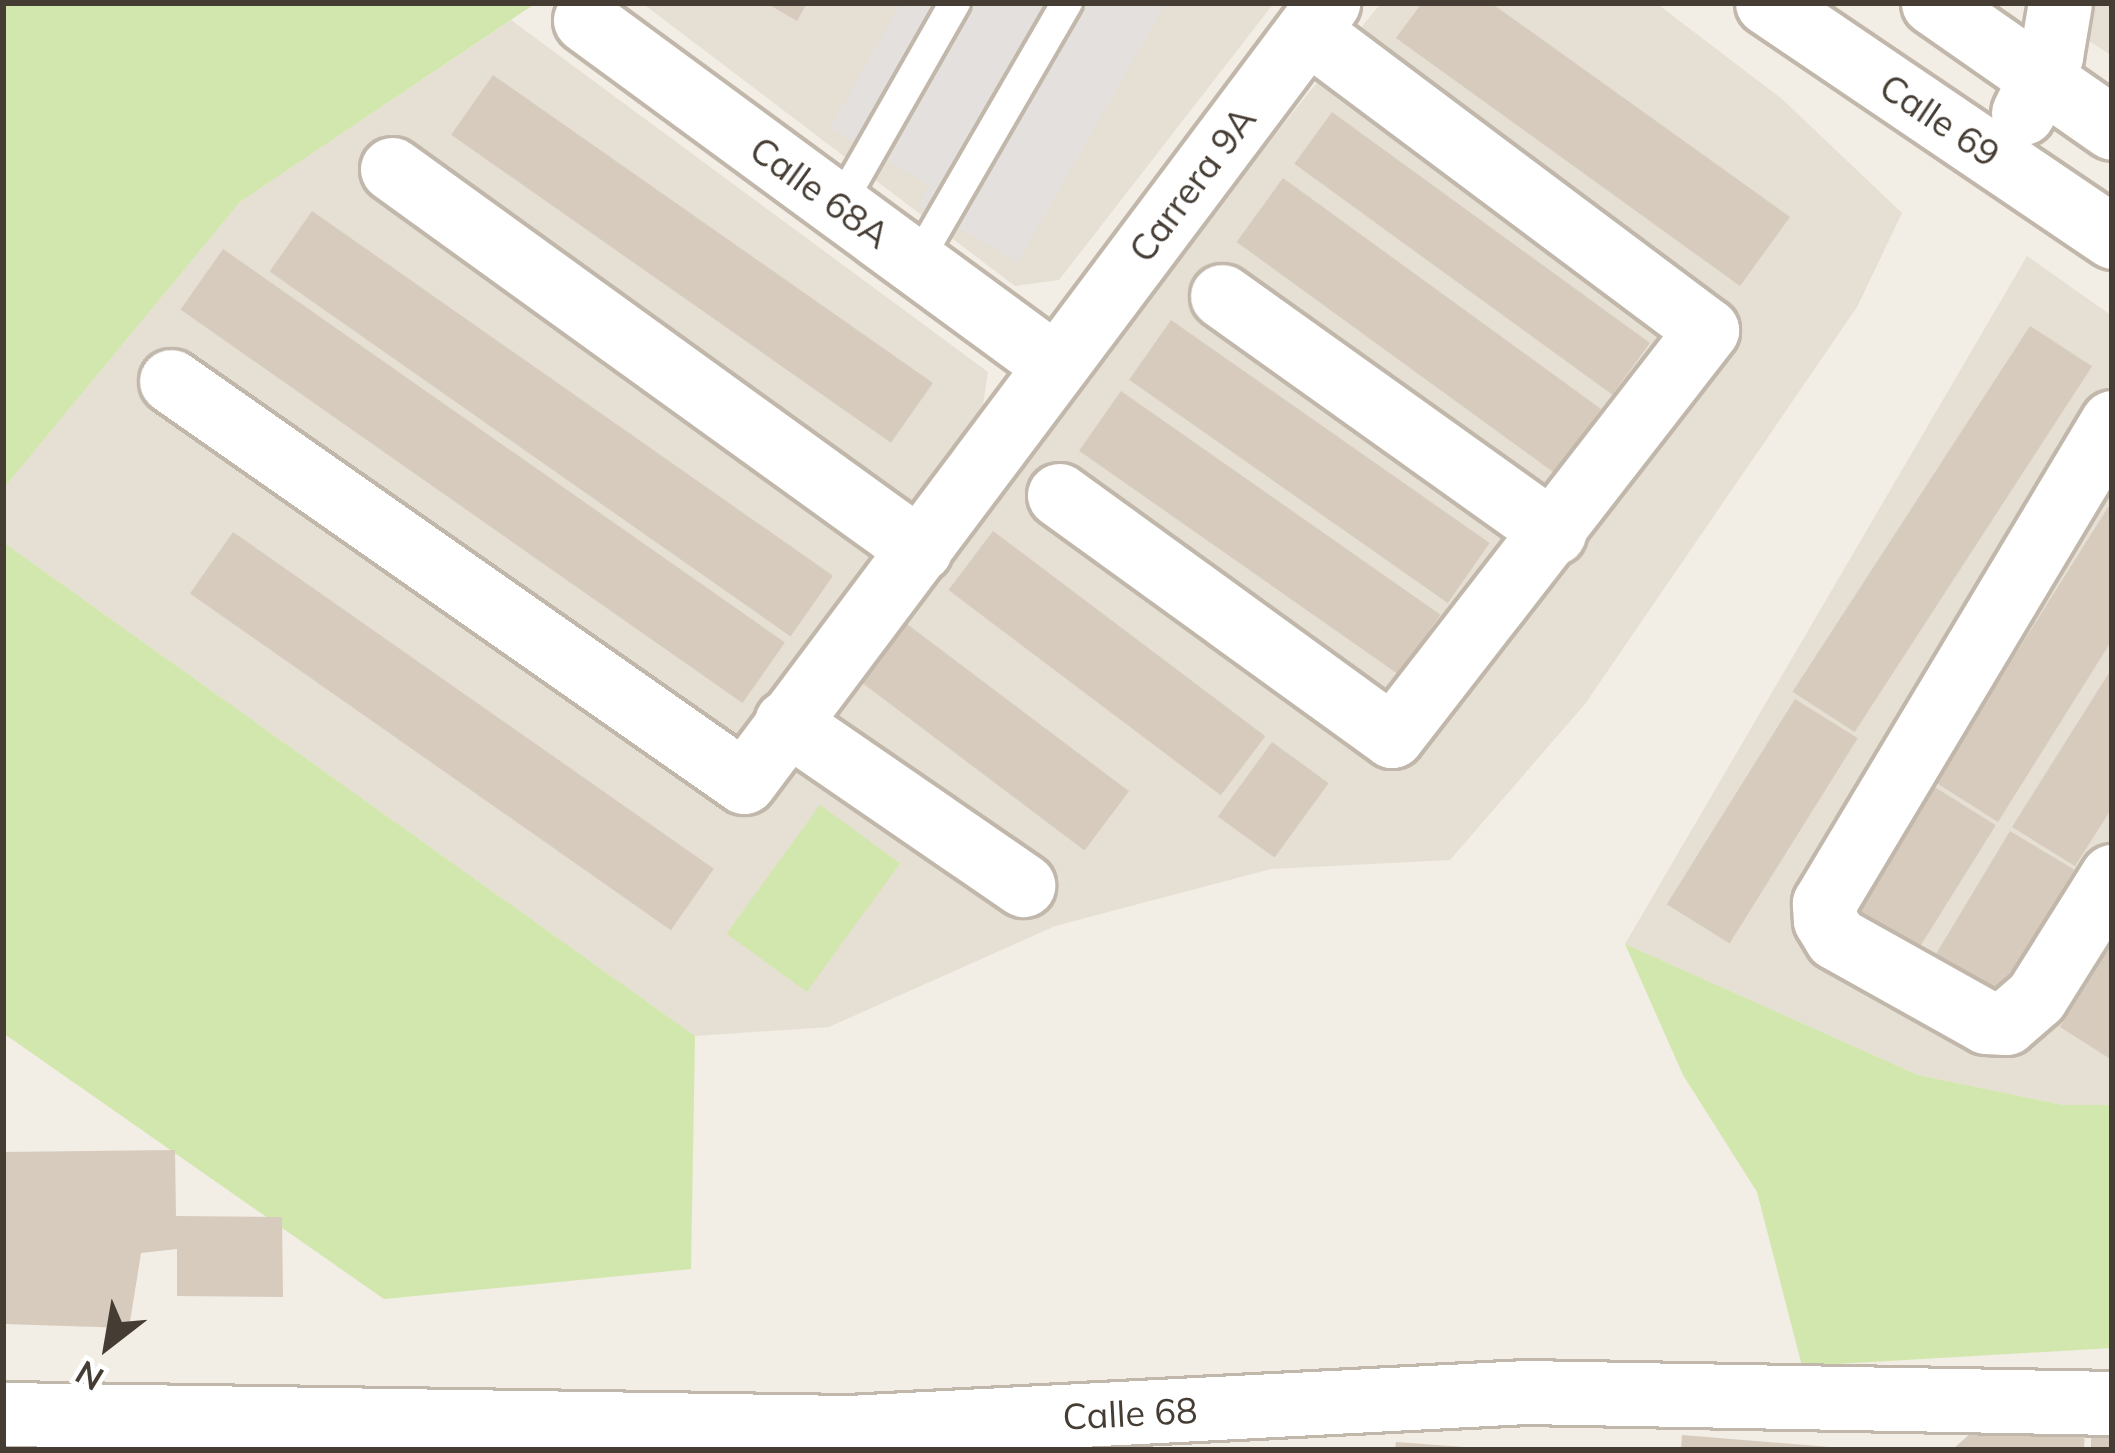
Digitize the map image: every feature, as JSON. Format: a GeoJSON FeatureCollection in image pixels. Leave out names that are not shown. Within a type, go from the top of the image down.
{"type":"FeatureCollection","features":[{"type":"Feature","properties":{"kind":"street","name":"Calle 69"},"geometry":{"type":"LineString","coordinates":[[1766,3],[2112,237]]}},
{"type":"Feature","properties":{"kind":"street"},"geometry":{"type":"LineString","coordinates":[[1933,3],[2053,39],[2112,128]]}},
{"type":"Feature","properties":{"kind":"street"},"geometry":{"type":"LineString","coordinates":[[1059,495],[1392,736],[1707,330],[1318,17]]}},
{"type":"Feature","properties":{"kind":"street","name":"Carrera 9A"},"geometry":{"type":"LineString","coordinates":[[171,381],[744,782],[1318,17]]}},
{"type":"Feature","properties":{"kind":"street","name":"Calle 68A"},"geometry":{"type":"LineString","coordinates":[[585,20],[1055,364]]}},
{"type":"Feature","properties":{"kind":"street"},"geometry":{"type":"LineString","coordinates":[[1996,158],[2053,39]]}},
{"type":"Feature","properties":{"kind":"street"},"geometry":{"type":"LineString","coordinates":[[392,170],[920,550]]}},
{"type":"Feature","properties":{"kind":"street"},"geometry":{"type":"LineString","coordinates":[[1222,296],[1554,533]]}},
{"type":"Feature","properties":{"kind":"street"},"geometry":{"type":"LineString","coordinates":[[2112,422],[1824,903],[1825,920],[1836,938],[1986,1022],[2006,1023],[2036,997],[2112,876]]}},
{"type":"Feature","properties":{"kind":"street"},"geometry":{"type":"LineString","coordinates":[[786,722],[1023,884]]}},
{"type":"Feature","properties":{"kind":"street","name":"Calle 68"},"geometry":{"type":"LineString","coordinates":[[3,1414],[240,1434],[849,1427],[1525,1392],[1911,1427],[2112,1403]]}},
{"type":"Feature","properties":{"kind":"lane"},"geometry":{"type":"LineString","coordinates":[[839,206],[955,3]]}},
{"type":"Feature","properties":{"kind":"lane"},"geometry":{"type":"LineString","coordinates":[[916,263],[1066,3]]}},
{"type":"Feature","properties":{"kind":"shaded area"},"geometry":{"type":"Polygon","coordinates":[[[642,3],[1274,3],[1059,280],[1015,286],[642,3]]]}},
{"type":"Feature","properties":{"kind":"shaded area"},"geometry":{"type":"Polygon","coordinates":[[[901,3],[1166,3],[1018,262],[918,205],[929,185],[830,128],[901,3]]]}},
{"type":"Feature","properties":{"kind":"shaded area"},"geometry":{"type":"Polygon","coordinates":[[[1381,3],[1656,3],[1782,99],[1902,213],[1857,307],[1585,704],[1450,860],[1271,869],[1055,926],[829,1027],[695,1036],[3,542],[3,489],[240,202],[511,20],[988,372],[983,405],[1028,441],[1381,3]]]}},
{"type":"Feature","properties":{"kind":"shaded area"},"geometry":{"type":"Polygon","coordinates":[[[2033,3],[2112,3],[2112,56],[2033,3]]]}},
{"type":"Feature","properties":{"kind":"shaded area"},"geometry":{"type":"Polygon","coordinates":[[[2027,256],[2112,316],[2112,1105],[2063,1105],[1918,1075],[1625,944],[2027,256]]]}},
{"type":"Feature","properties":{"kind":"green space"},"geometry":{"type":"Polygon","coordinates":[[[3,3],[536,3],[240,202],[3,489],[3,3]]]}},
{"type":"Feature","properties":{"kind":"green space"},"geometry":{"type":"Polygon","coordinates":[[[3,542],[695,1036],[691,1269],[384,1299],[3,1033],[3,542]]]}},
{"type":"Feature","properties":{"kind":"green space"},"geometry":{"type":"Polygon","coordinates":[[[820,805],[900,863],[807,992],[727,934],[820,805]]]}},
{"type":"Feature","properties":{"kind":"green space"},"geometry":{"type":"Polygon","coordinates":[[[1625,944],[1918,1075],[2063,1105],[2112,1105],[2112,1348],[1802,1366],[1757,1192],[1683,1075],[1625,944]]]}},
{"type":"Feature","properties":{"kind":"building"},"geometry":{"type":"Polygon","coordinates":[[[766,3],[807,3],[797,21],[766,3]]]}},
{"type":"Feature","properties":{"kind":"building"},"geometry":{"type":"Polygon","coordinates":[[[1422,3],[1491,3],[1790,217],[1740,286],[1396,38],[1422,3]]]}},
{"type":"Feature","properties":{"kind":"building"},"geometry":{"type":"Polygon","coordinates":[[[493,75],[933,383],[891,443],[451,135],[493,75]]]}},
{"type":"Feature","properties":{"kind":"building"},"geometry":{"type":"Polygon","coordinates":[[[1332,112],[1650,343],[1612,395],[1294,164],[1332,112]]]}},
{"type":"Feature","properties":{"kind":"building"},"geometry":{"type":"Polygon","coordinates":[[[1283,178],[1601,409],[1555,473],[1237,242],[1283,178]]]}},
{"type":"Feature","properties":{"kind":"building"},"geometry":{"type":"Polygon","coordinates":[[[312,211],[833,576],[791,636],[270,272],[312,211]]]}},
{"type":"Feature","properties":{"kind":"building"},"geometry":{"type":"Polygon","coordinates":[[[223,249],[785,642],[742,703],[181,310],[223,249]]]}},
{"type":"Feature","properties":{"kind":"building"},"geometry":{"type":"Polygon","coordinates":[[[1171,320],[1490,543],[1448,603],[1129,380],[1171,320]]]}},
{"type":"Feature","properties":{"kind":"building"},"geometry":{"type":"Polygon","coordinates":[[[2030,326],[2092,366],[1855,732],[1793,692],[2030,326]]]}},
{"type":"Feature","properties":{"kind":"building"},"geometry":{"type":"Polygon","coordinates":[[[1121,391],[1440,615],[1399,674],[1079,451],[1121,391]]]}},
{"type":"Feature","properties":{"kind":"building"},"geometry":{"type":"Polygon","coordinates":[[[2112,501],[2112,640],[1998,822],[1935,782],[2112,501]]]}},
{"type":"Feature","properties":{"kind":"building"},"geometry":{"type":"Polygon","coordinates":[[[993,531],[1265,736],[1221,795],[948,590],[993,531]]]}},
{"type":"Feature","properties":{"kind":"building"},"geometry":{"type":"Polygon","coordinates":[[[233,532],[714,869],[671,930],[190,593],[233,532]]]}},
{"type":"Feature","properties":{"kind":"building"},"geometry":{"type":"Polygon","coordinates":[[[895,615],[1129,791],[1084,850],[850,674],[895,615]]]}},
{"type":"Feature","properties":{"kind":"building"},"geometry":{"type":"Polygon","coordinates":[[[2112,668],[2112,808],[2075,866],[2012,827],[2112,668]]]}},
{"type":"Feature","properties":{"kind":"building"},"geometry":{"type":"Polygon","coordinates":[[[1795,699],[1858,738],[1730,943],[1667,904],[1795,699]]]}},
{"type":"Feature","properties":{"kind":"building"},"geometry":{"type":"Polygon","coordinates":[[[1272,742],[1329,783],[1275,858],[1218,816],[1272,742]]]}},
{"type":"Feature","properties":{"kind":"building"},"geometry":{"type":"Polygon","coordinates":[[[1933,786],[1996,825],[1919,948],[1856,909],[1933,786]]]}},
{"type":"Feature","properties":{"kind":"building"},"geometry":{"type":"Polygon","coordinates":[[[2010,831],[2074,870],[2000,994],[1935,955],[2010,831]]]}},
{"type":"Feature","properties":{"kind":"building"},"geometry":{"type":"Polygon","coordinates":[[[2112,944],[2112,1060],[2060,1027],[2112,944]]]}},
{"type":"Feature","properties":{"kind":"building"},"geometry":{"type":"Polygon","coordinates":[[[175,1150],[176,1216],[282,1217],[283,1297],[177,1296],[177,1249],[141,1253],[129,1328],[3,1324],[3,1152],[175,1150]]]}},
{"type":"Feature","properties":{"kind":"building"},"geometry":{"type":"Polygon","coordinates":[[[2091,1426],[2112,1426],[2112,1450],[2091,1450],[2091,1426]]]}},
{"type":"Feature","properties":{"kind":"building"},"geometry":{"type":"Polygon","coordinates":[[[2085,1427],[2084,1450],[1952,1450],[1972,1432],[2085,1427]]]}},
{"type":"Feature","properties":{"kind":"building"},"geometry":{"type":"Polygon","coordinates":[[[1682,1435],[1830,1447],[1830,1450],[1681,1450],[1682,1435]]]}},
{"type":"Feature","properties":{"kind":"building"},"geometry":{"type":"Polygon","coordinates":[[[1396,1442],[1464,1447],[1464,1450],[1395,1450],[1396,1442]]]}}]}
